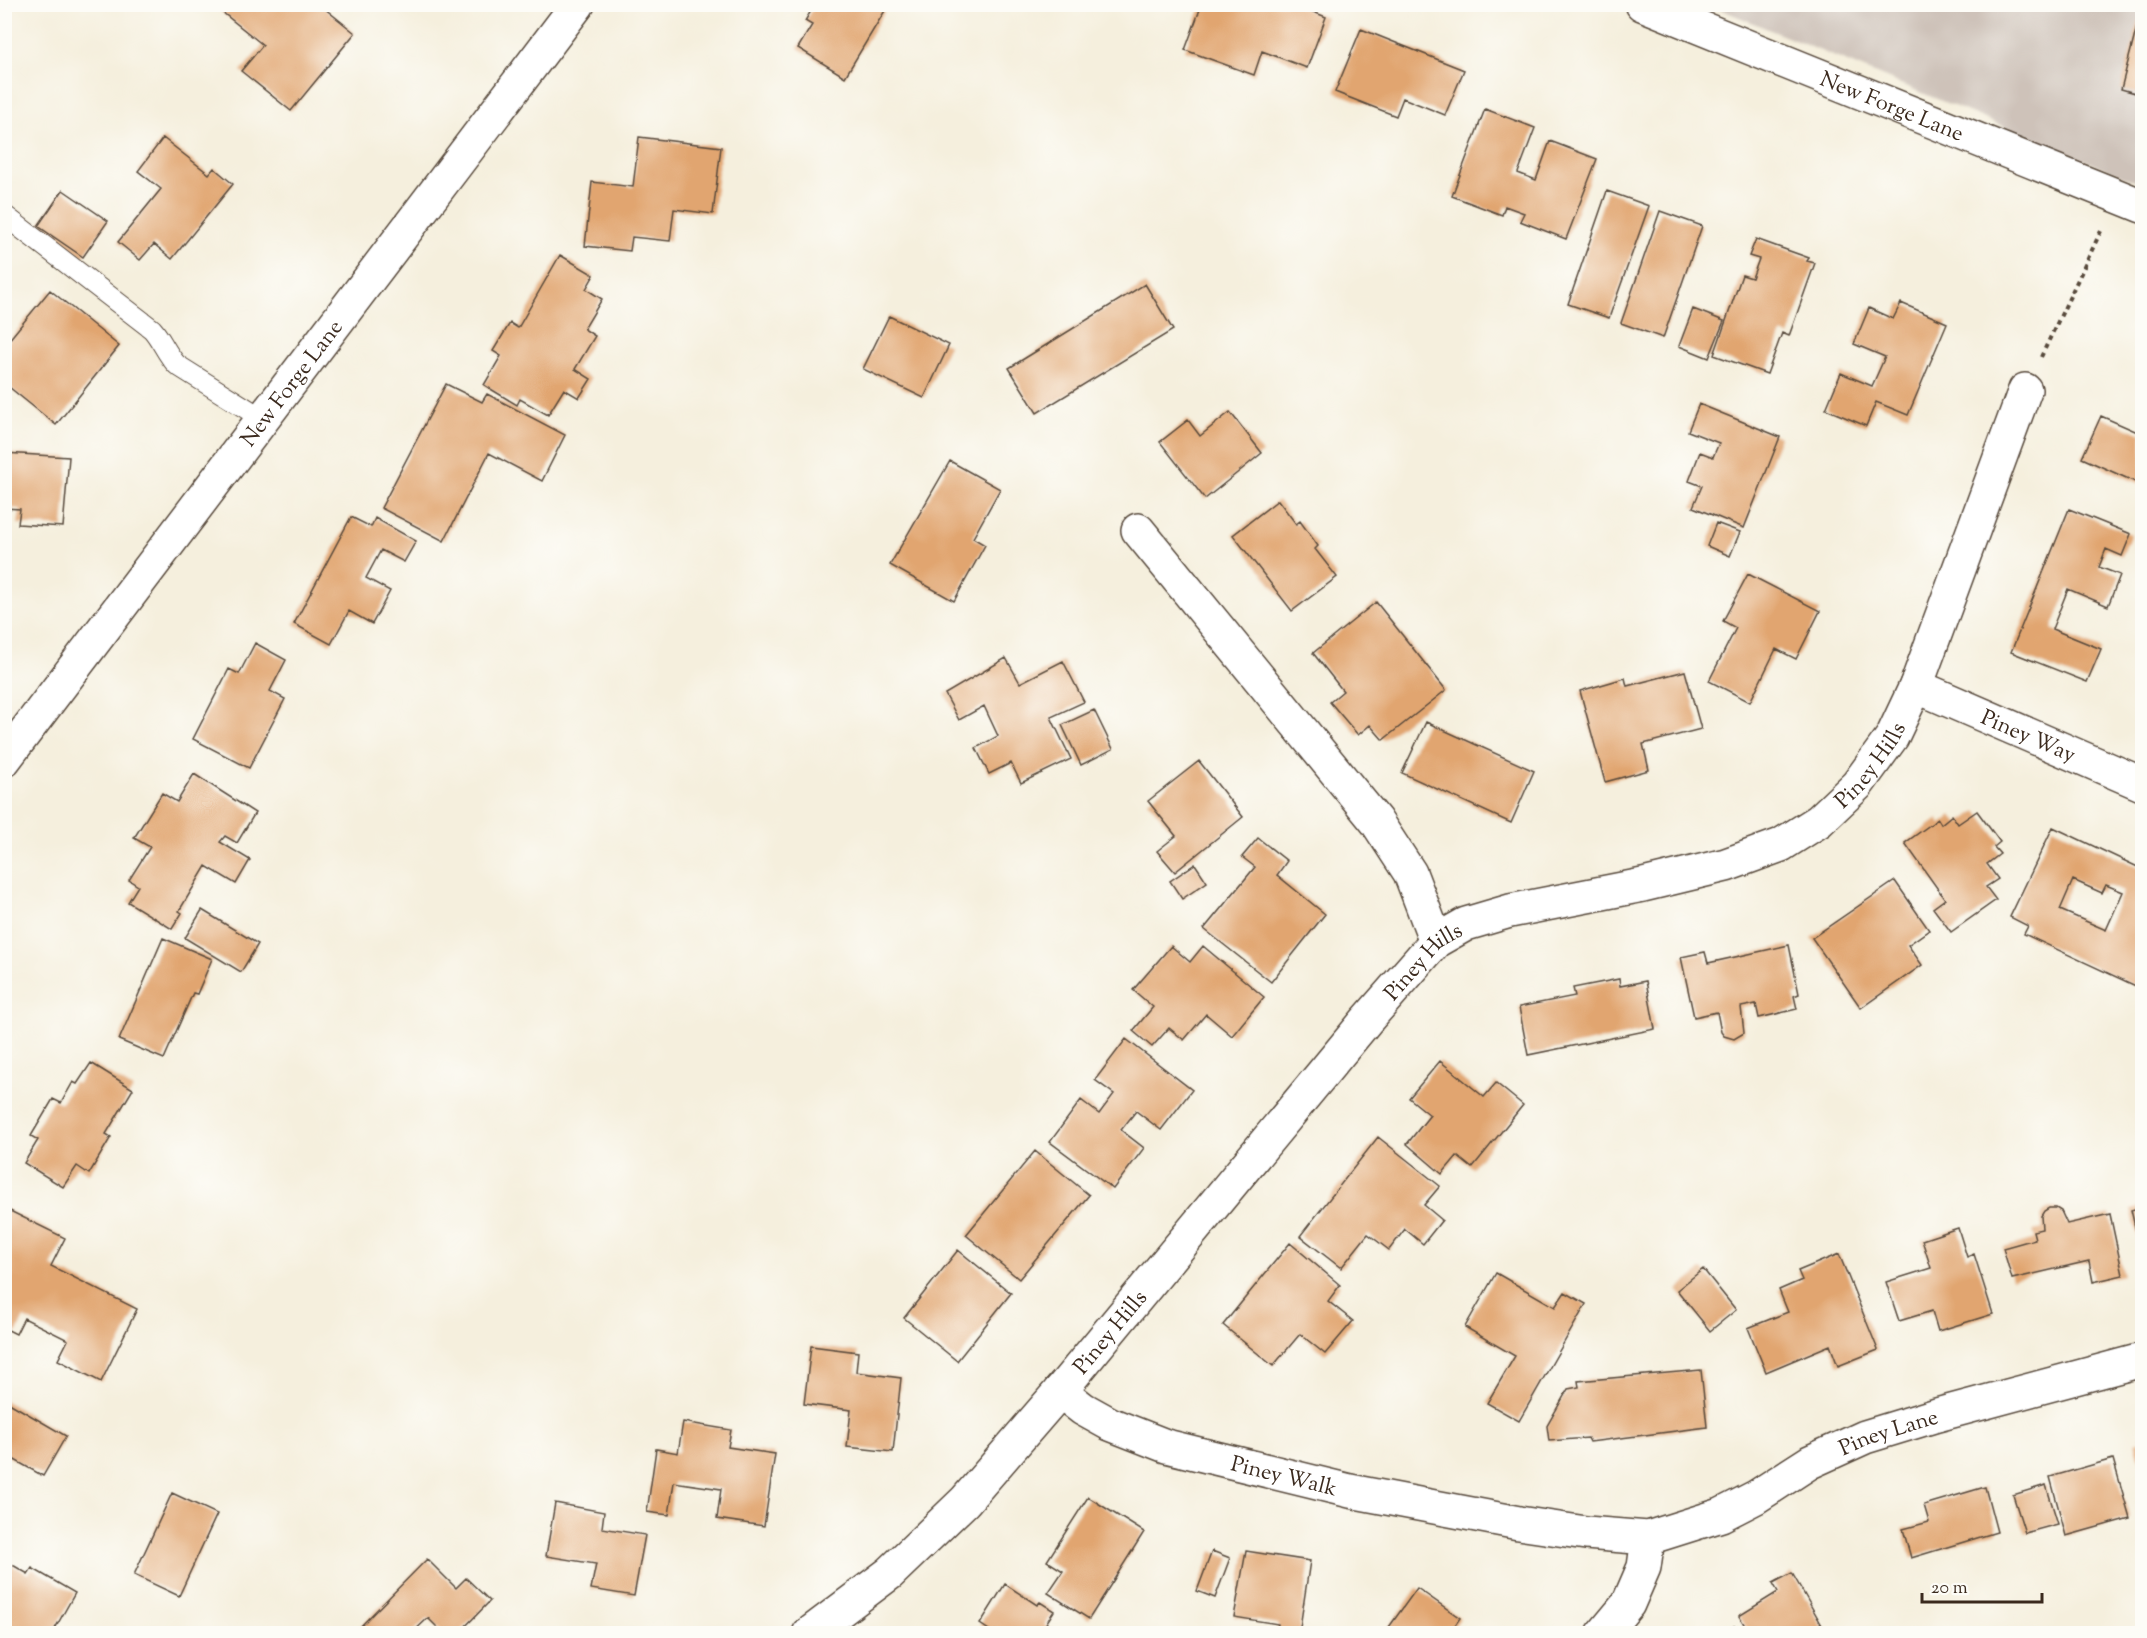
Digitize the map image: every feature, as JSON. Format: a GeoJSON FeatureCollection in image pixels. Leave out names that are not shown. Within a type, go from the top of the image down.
{"type":"FeatureCollection","features":[{"type":"Feature","properties":{"kind":"street","name":"New Forge Lane"},"geometry":{"type":"LineString","coordinates":[[5,758],[578,4]]}},
{"type":"Feature","properties":{"kind":"street","name":"New Forge Lane"},"geometry":{"type":"LineString","coordinates":[[1642,4],[2130,201]]}},
{"type":"Feature","properties":{"kind":"street","name":"Piney Hills"},"geometry":{"type":"LineString","coordinates":[[809,1634],[890,1573],[965,1501],[1060,1391],[1366,1021],[1436,941],[1466,924],[1510,911],[1643,885],[1726,865],[1781,845],[1819,821],[1857,785],[1892,737],[1916,686],[2025,390]]}},
{"type":"Feature","properties":{"kind":"street"},"geometry":{"type":"LineString","coordinates":[[1138,530],[1376,821],[1410,873],[1436,941]]}},
{"type":"Feature","properties":{"kind":"street","name":"Piney Way"},"geometry":{"type":"LineString","coordinates":[[1916,686],[2142,784]]}},
{"type":"Feature","properties":{"kind":"street","name":"Piney Lane"},"geometry":{"type":"LineString","coordinates":[[1519,1524],[1648,1538],[1721,1515],[1756,1497],[1810,1462],[1865,1437],[1937,1415],[2142,1360]]}},
{"type":"Feature","properties":{"kind":"street","name":"Piney Walk"},"geometry":{"type":"LineString","coordinates":[[1060,1391],[1083,1409],[1110,1424],[1166,1446],[1350,1491],[1519,1524]]}},
{"type":"Feature","properties":{"kind":"street"},"geometry":{"type":"LineString","coordinates":[[1603,1634],[1628,1604],[1644,1568],[1648,1538]]}},
{"type":"Feature","properties":{"kind":"lane"},"geometry":{"type":"LineString","coordinates":[[4,215],[152,329],[159,336],[168,356],[177,365],[263,419]]}},
{"type":"Feature","properties":{"kind":"path"},"geometry":{"type":"LineString","coordinates":[[2025,390],[2130,201]]}},
{"type":"Feature","properties":{"kind":"shaded area"},"geometry":{"type":"Polygon","coordinates":[[[1710,5],[2142,5],[2142,184],[1710,5]]]}},
{"type":"Feature","properties":{"kind":"building"},"geometry":{"type":"Polygon","coordinates":[[[212,4],[319,4],[355,33],[291,111],[241,71],[263,45],[212,4]]]}},
{"type":"Feature","properties":{"kind":"building"},"geometry":{"type":"Polygon","coordinates":[[[815,4],[889,4],[845,77],[798,48],[812,25],[805,21],[815,4]]]}},
{"type":"Feature","properties":{"kind":"building"},"geometry":{"type":"Polygon","coordinates":[[[1202,4],[1293,4],[1326,17],[1307,68],[1262,51],[1254,75],[1185,50],[1202,4]]]}},
{"type":"Feature","properties":{"kind":"building"},"geometry":{"type":"Polygon","coordinates":[[[2142,7],[2142,95],[2121,89],[2142,7]]]}},
{"type":"Feature","properties":{"kind":"building"},"geometry":{"type":"Polygon","coordinates":[[[1361,29],[1464,70],[1445,115],[1403,98],[1396,116],[1335,92],[1361,29]]]}},
{"type":"Feature","properties":{"kind":"building"},"geometry":{"type":"Polygon","coordinates":[[[1485,109],[1535,128],[1518,173],[1536,180],[1550,141],[1597,159],[1566,239],[1520,221],[1524,213],[1505,206],[1502,215],[1452,196],[1485,109]]]}},
{"type":"Feature","properties":{"kind":"building"},"geometry":{"type":"Polygon","coordinates":[[[639,137],[721,147],[713,214],[674,209],[670,241],[632,237],[630,251],[585,246],[592,182],[633,187],[639,137]]]}},
{"type":"Feature","properties":{"kind":"building"},"geometry":{"type":"Polygon","coordinates":[[[163,138],[209,174],[214,168],[233,184],[172,259],[154,244],[140,260],[118,242],[161,189],[138,171],[163,138]]]}},
{"type":"Feature","properties":{"kind":"building"},"geometry":{"type":"Polygon","coordinates":[[[63,190],[108,221],[83,257],[38,226],[63,190]]]}},
{"type":"Feature","properties":{"kind":"building"},"geometry":{"type":"Polygon","coordinates":[[[1607,191],[1649,206],[1609,318],[1568,304],[1607,191]]]}},
{"type":"Feature","properties":{"kind":"building"},"geometry":{"type":"Polygon","coordinates":[[[1660,211],[1702,226],[1663,338],[1621,323],[1660,211]]]}},
{"type":"Feature","properties":{"kind":"building"},"geometry":{"type":"Polygon","coordinates":[[[1756,239],[1809,258],[1807,261],[1815,263],[1789,336],[1782,333],[1767,374],[1714,355],[1742,275],[1752,278],[1759,259],[1749,256],[1756,239]]]}},
{"type":"Feature","properties":{"kind":"building"},"geometry":{"type":"Polygon","coordinates":[[[560,255],[594,275],[586,289],[602,299],[584,329],[595,336],[575,369],[591,379],[579,398],[564,389],[548,415],[520,399],[517,405],[484,385],[501,356],[493,351],[510,323],[518,328],[560,255]]]}},
{"type":"Feature","properties":{"kind":"building"},"geometry":{"type":"Polygon","coordinates":[[[1145,284],[1173,330],[1037,413],[1009,368],[1145,284]]]}},
{"type":"Feature","properties":{"kind":"building"},"geometry":{"type":"Polygon","coordinates":[[[50,290],[119,346],[56,425],[4,383],[4,346],[50,290]]]}},
{"type":"Feature","properties":{"kind":"building"},"geometry":{"type":"Polygon","coordinates":[[[1901,303],[1947,323],[1908,415],[1876,402],[1866,426],[1826,409],[1841,373],[1872,386],[1885,357],[1854,344],[1869,308],[1893,319],[1901,303]]]}},
{"type":"Feature","properties":{"kind":"building"},"geometry":{"type":"Polygon","coordinates":[[[1693,309],[1724,321],[1709,358],[1679,346],[1693,309]]]}},
{"type":"Feature","properties":{"kind":"building"},"geometry":{"type":"Polygon","coordinates":[[[889,316],[949,345],[924,398],[863,369],[889,316]]]}},
{"type":"Feature","properties":{"kind":"building"},"geometry":{"type":"Polygon","coordinates":[[[446,384],[482,402],[487,394],[565,435],[542,481],[489,453],[444,541],[381,508],[446,384]]]}},
{"type":"Feature","properties":{"kind":"building"},"geometry":{"type":"Polygon","coordinates":[[[1699,404],[1780,437],[1744,528],[1693,507],[1702,486],[1689,481],[1700,452],[1713,457],[1719,443],[1688,431],[1699,404]]]}},
{"type":"Feature","properties":{"kind":"building"},"geometry":{"type":"Polygon","coordinates":[[[1230,412],[1262,453],[1205,499],[1160,442],[1188,420],[1200,436],[1230,412]]]}},
{"type":"Feature","properties":{"kind":"building"},"geometry":{"type":"Polygon","coordinates":[[[2101,416],[2142,434],[2142,485],[2082,458],[2101,416]]]}},
{"type":"Feature","properties":{"kind":"building"},"geometry":{"type":"Polygon","coordinates":[[[4,453],[69,457],[63,527],[18,524],[20,509],[4,508],[4,453]]]}},
{"type":"Feature","properties":{"kind":"building"},"geometry":{"type":"Polygon","coordinates":[[[950,461],[1000,489],[973,538],[985,545],[954,601],[890,565],[950,461]]]}},
{"type":"Feature","properties":{"kind":"building"},"geometry":{"type":"Polygon","coordinates":[[[1278,500],[1296,524],[1300,521],[1318,546],[1315,549],[1337,577],[1292,611],[1233,535],[1278,500]]]}},
{"type":"Feature","properties":{"kind":"building"},"geometry":{"type":"Polygon","coordinates":[[[2069,509],[2131,534],[2122,556],[2106,549],[2099,567],[2120,575],[2108,606],[2068,589],[2052,629],[2101,649],[2087,682],[2011,652],[2069,509]]]}},
{"type":"Feature","properties":{"kind":"building"},"geometry":{"type":"Polygon","coordinates":[[[351,517],[371,527],[375,518],[416,541],[404,562],[381,550],[366,578],[390,591],[372,624],[349,611],[331,644],[294,624],[351,517]]]}},
{"type":"Feature","properties":{"kind":"building"},"geometry":{"type":"Polygon","coordinates":[[[1716,523],[1740,532],[1730,556],[1707,546],[1716,523]]]}},
{"type":"Feature","properties":{"kind":"building"},"geometry":{"type":"Polygon","coordinates":[[[1748,574],[1820,611],[1796,659],[1776,649],[1750,702],[1709,681],[1736,628],[1723,621],[1748,574]]]}},
{"type":"Feature","properties":{"kind":"building"},"geometry":{"type":"Polygon","coordinates":[[[1376,602],[1446,690],[1383,740],[1370,725],[1358,735],[1330,702],[1343,691],[1313,653],[1376,602]]]}},
{"type":"Feature","properties":{"kind":"building"},"geometry":{"type":"Polygon","coordinates":[[[255,643],[286,660],[270,691],[285,699],[249,768],[193,739],[229,669],[239,674],[255,643]]]}},
{"type":"Feature","properties":{"kind":"building"},"geometry":{"type":"Polygon","coordinates":[[[1006,658],[1020,683],[1063,661],[1084,702],[1051,717],[1071,759],[1021,783],[1011,763],[989,774],[976,748],[998,736],[984,706],[959,720],[945,694],[1006,658]]]}},
{"type":"Feature","properties":{"kind":"building"},"geometry":{"type":"Polygon","coordinates":[[[1685,671],[1701,729],[1643,744],[1649,770],[1605,782],[1580,691],[1625,678],[1627,686],[1685,671]]]}},
{"type":"Feature","properties":{"kind":"building"},"geometry":{"type":"Polygon","coordinates":[[[1094,710],[1113,749],[1081,765],[1062,725],[1094,710]]]}},
{"type":"Feature","properties":{"kind":"building"},"geometry":{"type":"Polygon","coordinates":[[[1426,722],[1534,771],[1511,823],[1402,773],[1426,722]]]}},
{"type":"Feature","properties":{"kind":"building"},"geometry":{"type":"Polygon","coordinates":[[[1199,761],[1243,817],[1175,872],[1157,851],[1176,836],[1148,801],[1199,761]]]}},
{"type":"Feature","properties":{"kind":"building"},"geometry":{"type":"Polygon","coordinates":[[[194,774],[255,813],[237,843],[225,836],[220,842],[250,860],[236,884],[206,866],[179,911],[182,913],[172,929],[128,902],[138,886],[129,880],[150,847],[134,838],[162,793],[177,802],[194,774]]]}},
{"type":"Feature","properties":{"kind":"building"},"geometry":{"type":"Polygon","coordinates":[[[1977,811],[2000,842],[1994,847],[2000,854],[1987,864],[1998,879],[1986,887],[1996,900],[1951,932],[1933,908],[1945,899],[1905,843],[1938,819],[1941,824],[1952,815],[1958,824],[1977,811]]]}},
{"type":"Feature","properties":{"kind":"building"},"geometry":{"type":"Polygon","coordinates":[[[2053,827],[2142,869],[2142,983],[2140,988],[2024,934],[2028,926],[2010,917],[2053,827]],[[2073,880],[2060,910],[2106,930],[2123,892],[2106,885],[2102,893],[2073,880]]]}},
{"type":"Feature","properties":{"kind":"building"},"geometry":{"type":"Polygon","coordinates":[[[1258,838],[1287,861],[1277,875],[1325,914],[1271,982],[1204,929],[1255,867],[1242,857],[1258,838]]]}},
{"type":"Feature","properties":{"kind":"building"},"geometry":{"type":"Polygon","coordinates":[[[1195,864],[1207,882],[1182,899],[1170,881],[1195,864]]]}},
{"type":"Feature","properties":{"kind":"building"},"geometry":{"type":"Polygon","coordinates":[[[1895,881],[1929,930],[1908,945],[1922,965],[1861,1008],[1812,938],[1895,881]]]}},
{"type":"Feature","properties":{"kind":"building"},"geometry":{"type":"Polygon","coordinates":[[[202,910],[258,944],[241,972],[185,938],[202,910]]]}},
{"type":"Feature","properties":{"kind":"building"},"geometry":{"type":"Polygon","coordinates":[[[163,938],[212,959],[197,994],[193,993],[164,1059],[119,1040],[163,938]]]}},
{"type":"Feature","properties":{"kind":"building"},"geometry":{"type":"Polygon","coordinates":[[[1789,945],[1799,994],[1794,996],[1797,1009],[1759,1018],[1756,1004],[1741,1007],[1744,1033],[1734,1039],[1724,1036],[1721,1032],[1717,1012],[1694,1017],[1681,957],[1705,952],[1708,963],[1789,945]]]}},
{"type":"Feature","properties":{"kind":"building"},"geometry":{"type":"Polygon","coordinates":[[[1171,946],[1190,962],[1203,946],[1264,997],[1232,1036],[1206,1014],[1184,1040],[1169,1028],[1152,1047],[1133,1031],[1153,1007],[1133,990],[1171,946]]]}},
{"type":"Feature","properties":{"kind":"building"},"geometry":{"type":"Polygon","coordinates":[[[1619,979],[1620,986],[1646,981],[1655,1029],[1528,1055],[1519,1007],[1575,996],[1573,988],[1619,979]]]}},
{"type":"Feature","properties":{"kind":"building"},"geometry":{"type":"Polygon","coordinates":[[[1126,1039],[1192,1090],[1161,1130],[1136,1111],[1121,1130],[1144,1148],[1113,1189],[1050,1142],[1081,1100],[1099,1114],[1114,1094],[1095,1080],[1126,1039]]]}},
{"type":"Feature","properties":{"kind":"building"},"geometry":{"type":"Polygon","coordinates":[[[1440,1061],[1484,1097],[1496,1083],[1523,1105],[1472,1168],[1457,1156],[1442,1174],[1407,1144],[1430,1115],[1409,1098],[1440,1061]]]}},
{"type":"Feature","properties":{"kind":"building"},"geometry":{"type":"Polygon","coordinates":[[[91,1063],[133,1089],[106,1134],[111,1137],[89,1174],[77,1166],[63,1187],[24,1163],[38,1140],[31,1136],[53,1099],[61,1103],[73,1082],[77,1084],[91,1063]]]}},
{"type":"Feature","properties":{"kind":"building"},"geometry":{"type":"Polygon","coordinates":[[[1378,1137],[1440,1186],[1424,1205],[1442,1220],[1423,1244],[1405,1229],[1389,1250],[1368,1234],[1341,1268],[1300,1236],[1378,1137]]]}},
{"type":"Feature","properties":{"kind":"building"},"geometry":{"type":"Polygon","coordinates":[[[1035,1151],[1089,1195],[1019,1279],[966,1235],[1035,1151]]]}},
{"type":"Feature","properties":{"kind":"building"},"geometry":{"type":"Polygon","coordinates":[[[2142,1207],[2142,1247],[2140,1248],[2131,1210],[2142,1207]]]}},
{"type":"Feature","properties":{"kind":"building"},"geometry":{"type":"Polygon","coordinates":[[[4,1208],[65,1238],[51,1266],[137,1309],[101,1382],[58,1360],[68,1340],[24,1318],[16,1334],[4,1328],[4,1208]]]}},
{"type":"Feature","properties":{"kind":"building"},"geometry":{"type":"Polygon","coordinates":[[[2049,1208],[2061,1211],[2067,1224],[2110,1214],[2123,1275],[2093,1282],[2089,1261],[2012,1279],[2003,1248],[2035,1239],[2033,1231],[2042,1229],[2041,1216],[2049,1208]]]}},
{"type":"Feature","properties":{"kind":"building"},"geometry":{"type":"Polygon","coordinates":[[[1958,1228],[1967,1257],[1974,1254],[1993,1314],[1938,1331],[1932,1311],[1899,1321],[1886,1282],[1931,1268],[1922,1240],[1958,1228]]]}},
{"type":"Feature","properties":{"kind":"building"},"geometry":{"type":"Polygon","coordinates":[[[1290,1243],[1340,1285],[1328,1301],[1353,1321],[1325,1354],[1300,1334],[1273,1366],[1223,1325],[1290,1243]]]}},
{"type":"Feature","properties":{"kind":"building"},"geometry":{"type":"Polygon","coordinates":[[[958,1250],[1011,1293],[957,1361],[904,1318],[958,1250]]]}},
{"type":"Feature","properties":{"kind":"building"},"geometry":{"type":"Polygon","coordinates":[[[1839,1254],[1878,1350],[1838,1366],[1830,1345],[1766,1372],[1748,1328],[1788,1312],[1779,1290],[1802,1280],[1798,1271],[1839,1254]]]}},
{"type":"Feature","properties":{"kind":"building"},"geometry":{"type":"Polygon","coordinates":[[[1703,1269],[1736,1310],[1710,1331],[1677,1290],[1703,1269]]]}},
{"type":"Feature","properties":{"kind":"building"},"geometry":{"type":"Polygon","coordinates":[[[1496,1273],[1555,1307],[1565,1292],[1586,1304],[1519,1421],[1487,1403],[1515,1356],[1465,1327],[1496,1273]]]}},
{"type":"Feature","properties":{"kind":"building"},"geometry":{"type":"Polygon","coordinates":[[[811,1346],[858,1352],[856,1372],[901,1378],[893,1452],[847,1447],[851,1410],[804,1404],[811,1346]]]}},
{"type":"Feature","properties":{"kind":"building"},"geometry":{"type":"Polygon","coordinates":[[[1701,1370],[1707,1427],[1590,1442],[1588,1438],[1549,1441],[1547,1426],[1568,1389],[1579,1387],[1578,1381],[1701,1370]]]}},
{"type":"Feature","properties":{"kind":"building"},"geometry":{"type":"Polygon","coordinates":[[[4,1400],[66,1436],[43,1476],[4,1454],[4,1400]]]}},
{"type":"Feature","properties":{"kind":"building"},"geometry":{"type":"Polygon","coordinates":[[[683,1422],[731,1430],[728,1447],[775,1454],[764,1526],[717,1519],[721,1489],[674,1482],[669,1515],[647,1512],[656,1449],[678,1453],[683,1422]]]}},
{"type":"Feature","properties":{"kind":"building"},"geometry":{"type":"Polygon","coordinates":[[[2142,1440],[2142,1467],[2135,1442],[2142,1440]]]}},
{"type":"Feature","properties":{"kind":"building"},"geometry":{"type":"Polygon","coordinates":[[[2113,1459],[2130,1518],[2066,1536],[2050,1477],[2113,1459]]]}},
{"type":"Feature","properties":{"kind":"building"},"geometry":{"type":"Polygon","coordinates":[[[2046,1485],[2058,1524],[2025,1533],[2013,1495],[2046,1485]]]}},
{"type":"Feature","properties":{"kind":"building"},"geometry":{"type":"Polygon","coordinates":[[[1985,1487],[1997,1532],[1911,1558],[1903,1529],[1929,1522],[1924,1505],[1985,1487]]]}},
{"type":"Feature","properties":{"kind":"building"},"geometry":{"type":"Polygon","coordinates":[[[172,1493],[217,1514],[179,1596],[134,1575],[172,1493]]]}},
{"type":"Feature","properties":{"kind":"building"},"geometry":{"type":"Polygon","coordinates":[[[1088,1497],[1144,1532],[1089,1619],[1048,1593],[1063,1571],[1047,1561],[1088,1497]]]}},
{"type":"Feature","properties":{"kind":"building"},"geometry":{"type":"Polygon","coordinates":[[[555,1503],[604,1512],[602,1528],[645,1535],[634,1596],[591,1589],[596,1564],[546,1556],[555,1503]]]}},
{"type":"Feature","properties":{"kind":"building"},"geometry":{"type":"Polygon","coordinates":[[[1212,1551],[1230,1558],[1215,1598],[1197,1591],[1212,1551]]]}},
{"type":"Feature","properties":{"kind":"building"},"geometry":{"type":"Polygon","coordinates":[[[1246,1551],[1310,1561],[1299,1634],[1276,1634],[1278,1624],[1234,1617],[1246,1551]]]}},
{"type":"Feature","properties":{"kind":"building"},"geometry":{"type":"Polygon","coordinates":[[[427,1559],[456,1588],[466,1578],[490,1601],[458,1634],[444,1634],[428,1618],[411,1634],[353,1634],[427,1559]]]}},
{"type":"Feature","properties":{"kind":"building"},"geometry":{"type":"Polygon","coordinates":[[[4,1560],[28,1574],[32,1568],[75,1593],[52,1634],[4,1634],[4,1560]]]}},
{"type":"Feature","properties":{"kind":"building"},"geometry":{"type":"Polygon","coordinates":[[[1792,1573],[1827,1634],[1750,1634],[1739,1616],[1778,1592],[1773,1583],[1792,1573]]]}},
{"type":"Feature","properties":{"kind":"building"},"geometry":{"type":"Polygon","coordinates":[[[1005,1584],[1037,1605],[1040,1602],[1054,1611],[1045,1625],[1058,1634],[995,1634],[980,1624],[1005,1584]]]}},
{"type":"Feature","properties":{"kind":"building"},"geometry":{"type":"Polygon","coordinates":[[[1417,1588],[1460,1618],[1449,1634],[1384,1634],[1417,1588]]]}},
{"type":"Feature","properties":{"kind":"building"},"geometry":{"type":"Polygon","coordinates":[[[1734,1626],[1739,1634],[1723,1634],[1734,1626]]]}}]}
